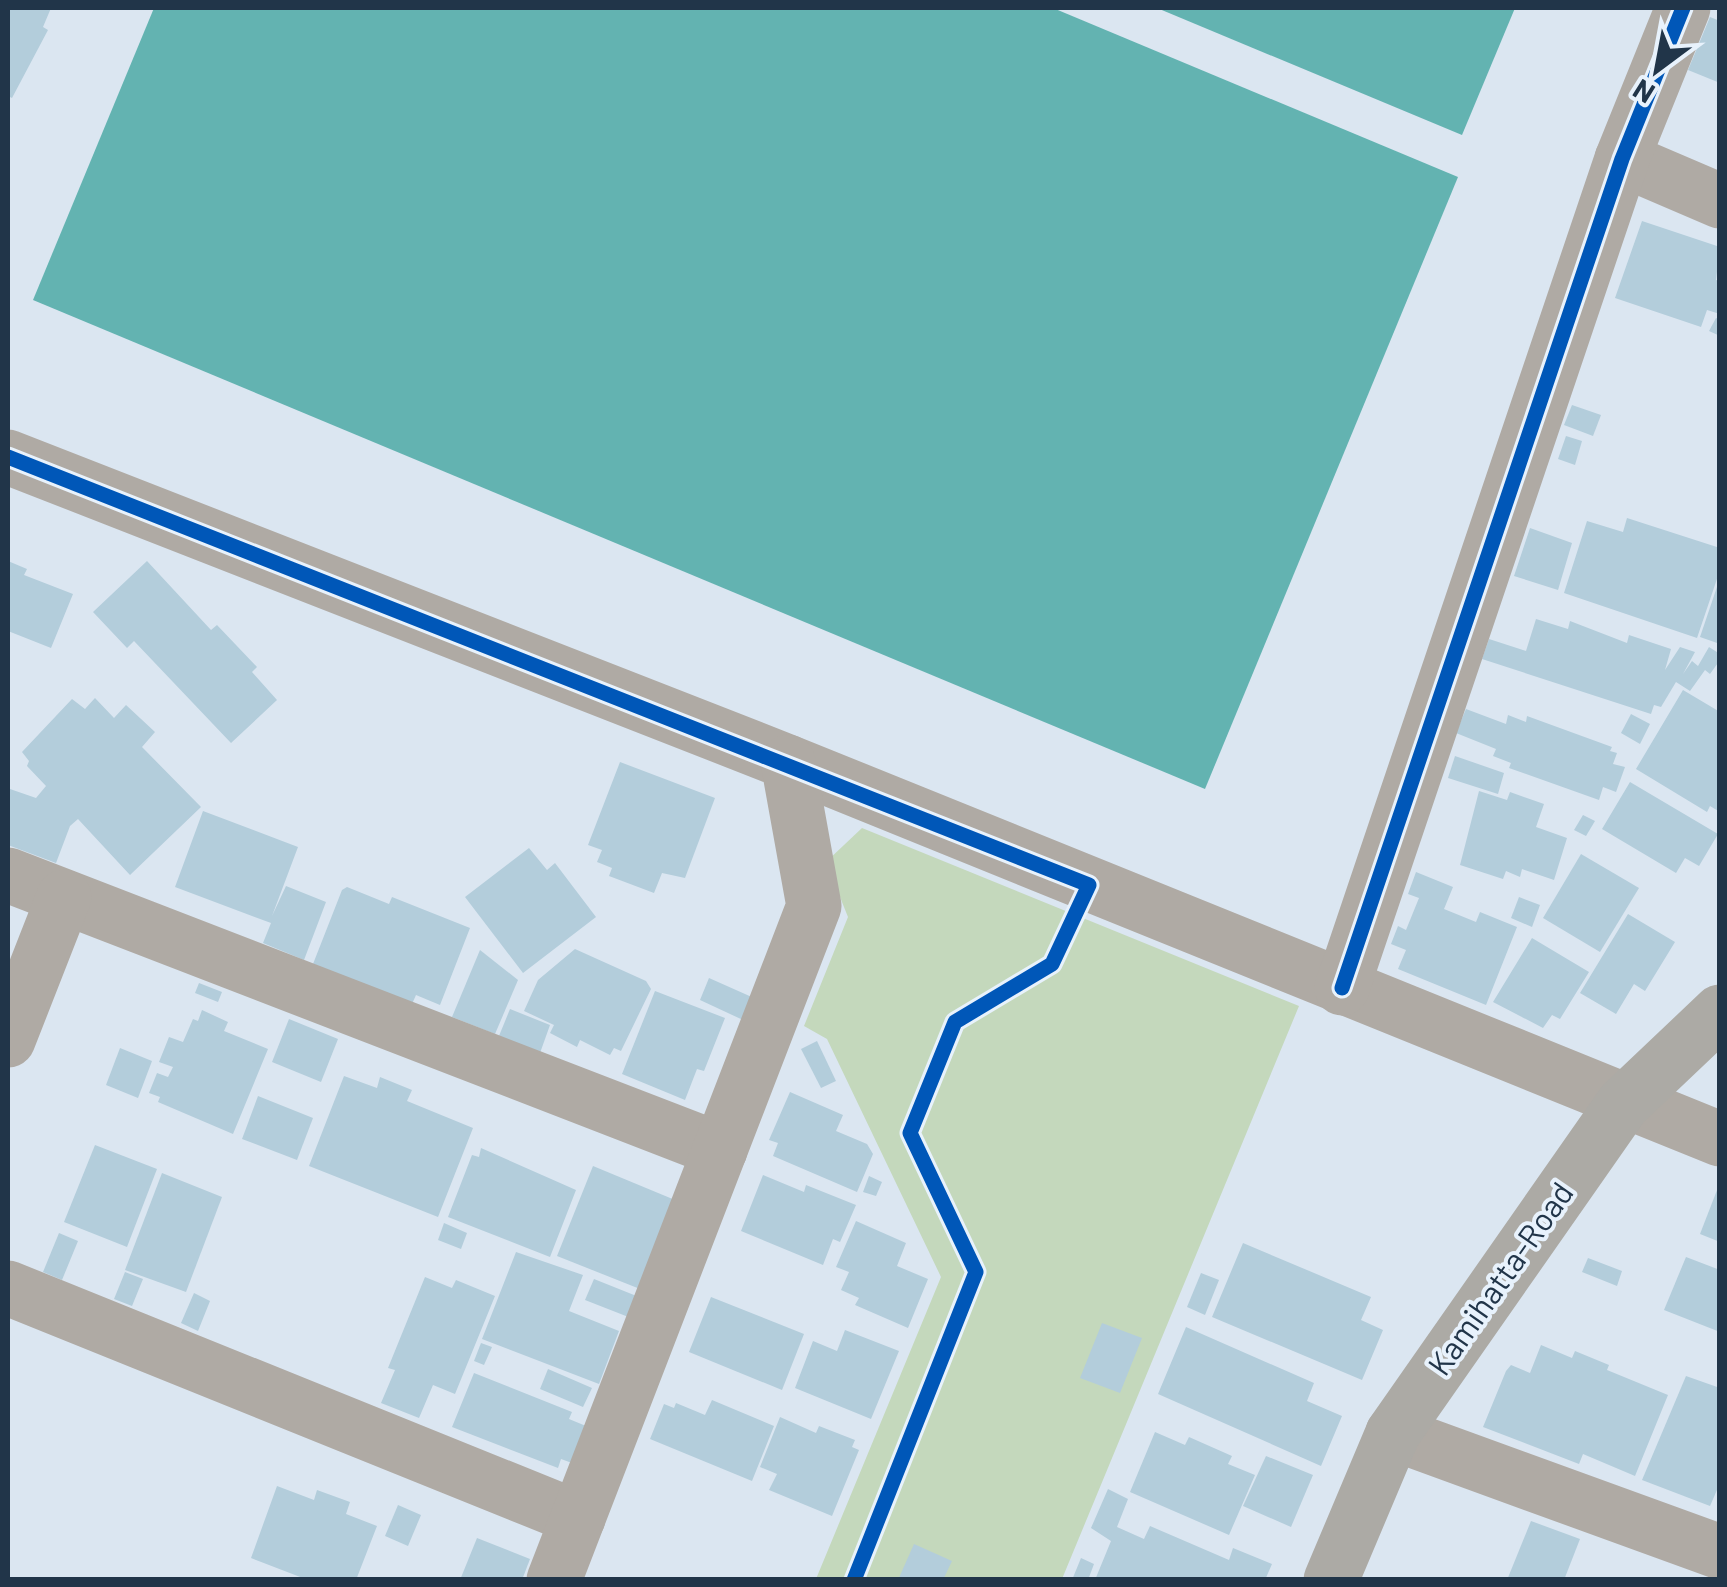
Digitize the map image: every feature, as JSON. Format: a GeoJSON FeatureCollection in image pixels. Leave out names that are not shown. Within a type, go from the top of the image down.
{"type":"FeatureCollection","features":[{"type":"Feature","properties":{"kind":"street"},"geometry":{"type":"LineString","coordinates":[[1342,988],[1622,159],[1683,8]]}},
{"type":"Feature","properties":{"kind":"street"},"geometry":{"type":"LineString","coordinates":[[1622,159],[1720,201]]}},
{"type":"Feature","properties":{"kind":"street"},"geometry":{"type":"LineString","coordinates":[[8,456],[788,762],[1622,1104],[1720,1140]]}},
{"type":"Feature","properties":{"kind":"street"},"geometry":{"type":"LineString","coordinates":[[554,1580],[814,906],[788,762]]}},
{"type":"Feature","properties":{"kind":"street"},"geometry":{"type":"LineString","coordinates":[[8,875],[720,1150]]}},
{"type":"Feature","properties":{"kind":"street"},"geometry":{"type":"LineString","coordinates":[[8,1040],[64,898]]}},
{"type":"Feature","properties":{"kind":"street","name":"Kamihatta-Road"},"geometry":{"type":"LineString","coordinates":[[1331,1580],[1393,1434],[1622,1104],[1720,1012]]}},
{"type":"Feature","properties":{"kind":"street"},"geometry":{"type":"LineString","coordinates":[[8,1288],[578,1518]]}},
{"type":"Feature","properties":{"kind":"street"},"geometry":{"type":"LineString","coordinates":[[1393,1434],[1720,1552]]}},
{"type":"Feature","properties":{"kind":"shaded area"},"geometry":{"type":"Polygon","coordinates":[[[154,8],[1053,8],[1458,177],[1205,789],[33,300],[154,8]]]}},
{"type":"Feature","properties":{"kind":"shaded area"},"geometry":{"type":"Polygon","coordinates":[[[1157,8],[1515,8],[1462,135],[1157,8]]]}},
{"type":"Feature","properties":{"kind":"shaded area"},"geometry":{"type":"Polygon","coordinates":[[[862,828],[1299,1006],[1062,1579],[816,1579],[941,1277],[827,1039],[804,1026],[848,917],[826,862],[862,828]]]}},
{"type":"Feature","properties":{"kind":"building"},"geometry":{"type":"Polygon","coordinates":[[[8,8],[51,8],[43,27],[48,30],[12,98],[8,96],[8,8]]]}},
{"type":"Feature","properties":{"kind":"building"},"geometry":{"type":"Polygon","coordinates":[[[1710,17],[1720,21],[1720,83],[1688,70],[1710,17]]]}},
{"type":"Feature","properties":{"kind":"building"},"geometry":{"type":"Polygon","coordinates":[[[1642,221],[1720,247],[1716,280],[1720,281],[1720,314],[1707,310],[1701,327],[1615,298],[1642,221]]]}},
{"type":"Feature","properties":{"kind":"building"},"geometry":{"type":"Polygon","coordinates":[[[1716,318],[1720,320],[1720,336],[1709,331],[1716,318]]]}},
{"type":"Feature","properties":{"kind":"building"},"geometry":{"type":"Polygon","coordinates":[[[1572,405],[1601,415],[1593,436],[1564,425],[1572,405]]]}},
{"type":"Feature","properties":{"kind":"building"},"geometry":{"type":"Polygon","coordinates":[[[1566,436],[1582,441],[1575,465],[1558,459],[1566,436]]]}},
{"type":"Feature","properties":{"kind":"building"},"geometry":{"type":"Polygon","coordinates":[[[1627,518],[1720,548],[1720,570],[1697,638],[1564,593],[1587,521],[1623,532],[1627,518]]]}},
{"type":"Feature","properties":{"kind":"building"},"geometry":{"type":"Polygon","coordinates":[[[1530,528],[1572,543],[1558,590],[1514,576],[1530,528]]]}},
{"type":"Feature","properties":{"kind":"building"},"geometry":{"type":"Polygon","coordinates":[[[8,561],[27,569],[24,575],[73,594],[51,648],[8,631],[8,561]]]}},
{"type":"Feature","properties":{"kind":"building"},"geometry":{"type":"Polygon","coordinates":[[[147,561],[211,630],[217,625],[257,667],[252,672],[277,700],[231,743],[134,641],[127,648],[93,612],[147,561]]]}},
{"type":"Feature","properties":{"kind":"building"},"geometry":{"type":"Polygon","coordinates":[[[1720,582],[1720,644],[1700,637],[1720,582]]]}},
{"type":"Feature","properties":{"kind":"building"},"geometry":{"type":"Polygon","coordinates":[[[1536,619],[1568,629],[1570,621],[1627,643],[1629,635],[1671,649],[1665,670],[1680,647],[1695,652],[1683,674],[1692,661],[1698,666],[1709,647],[1720,654],[1720,660],[1710,674],[1705,670],[1690,691],[1676,682],[1661,707],[1654,705],[1651,714],[1482,659],[1489,639],[1526,651],[1536,619]]]}},
{"type":"Feature","properties":{"kind":"building"},"geometry":{"type":"Polygon","coordinates":[[[1683,690],[1720,712],[1720,812],[1710,806],[1707,812],[1636,769],[1683,690]]]}},
{"type":"Feature","properties":{"kind":"building"},"geometry":{"type":"Polygon","coordinates":[[[95,698],[114,718],[126,705],[155,732],[142,747],[201,807],[130,875],[78,819],[70,826],[56,863],[8,845],[10,789],[36,798],[46,786],[27,766],[29,761],[22,752],[72,699],[85,709],[95,698]]]}},
{"type":"Feature","properties":{"kind":"building"},"geometry":{"type":"Polygon","coordinates":[[[1466,709],[1506,724],[1508,715],[1526,722],[1527,716],[1612,747],[1610,751],[1617,753],[1613,764],[1625,767],[1616,792],[1603,787],[1599,800],[1509,768],[1511,763],[1493,756],[1496,749],[1456,733],[1466,709]]]}},
{"type":"Feature","properties":{"kind":"building"},"geometry":{"type":"Polygon","coordinates":[[[1631,714],[1650,724],[1640,744],[1621,733],[1631,714]]]}},
{"type":"Feature","properties":{"kind":"building"},"geometry":{"type":"Polygon","coordinates":[[[1455,756],[1504,773],[1498,794],[1448,778],[1455,756]]]}},
{"type":"Feature","properties":{"kind":"building"},"geometry":{"type":"Polygon","coordinates":[[[620,762],[715,798],[685,878],[662,873],[654,893],[609,876],[612,868],[597,862],[602,850],[588,845],[620,762]]]}},
{"type":"Feature","properties":{"kind":"building"},"geometry":{"type":"Polygon","coordinates":[[[1630,782],[1718,834],[1699,866],[1685,858],[1676,873],[1602,829],[1630,782]]]}},
{"type":"Feature","properties":{"kind":"building"},"geometry":{"type":"Polygon","coordinates":[[[1479,791],[1507,800],[1510,792],[1544,804],[1536,827],[1567,838],[1554,880],[1522,869],[1520,877],[1506,871],[1503,879],[1460,865],[1479,791]]]}},
{"type":"Feature","properties":{"kind":"building"},"geometry":{"type":"Polygon","coordinates":[[[203,811],[298,847],[272,916],[286,886],[326,902],[304,960],[263,943],[271,923],[175,887],[203,811]]]}},
{"type":"Feature","properties":{"kind":"building"},"geometry":{"type":"Polygon","coordinates":[[[1583,815],[1595,821],[1586,836],[1574,830],[1583,815]]]}},
{"type":"Feature","properties":{"kind":"building"},"geometry":{"type":"Polygon","coordinates":[[[529,848],[547,870],[555,863],[596,917],[523,973],[465,897],[529,848]]]}},
{"type":"Feature","properties":{"kind":"building"},"geometry":{"type":"Polygon","coordinates":[[[1581,854],[1639,888],[1600,952],[1543,918],[1581,854]]]}},
{"type":"Feature","properties":{"kind":"building"},"geometry":{"type":"Polygon","coordinates":[[[1416,872],[1453,887],[1444,909],[1476,922],[1480,912],[1517,927],[1486,1005],[1398,969],[1406,950],[1391,944],[1398,926],[1406,930],[1419,898],[1408,894],[1416,872]]]}},
{"type":"Feature","properties":{"kind":"building"},"geometry":{"type":"Polygon","coordinates":[[[347,887],[389,904],[392,897],[470,928],[440,1005],[416,995],[412,1004],[313,964],[342,890],[347,887]]]}},
{"type":"Feature","properties":{"kind":"building"},"geometry":{"type":"Polygon","coordinates":[[[1519,897],[1540,905],[1532,927],[1511,918],[1519,897]]]}},
{"type":"Feature","properties":{"kind":"building"},"geometry":{"type":"Polygon","coordinates":[[[1628,914],[1675,942],[1645,991],[1634,984],[1616,1014],[1580,993],[1628,914]]]}},
{"type":"Feature","properties":{"kind":"building"},"geometry":{"type":"Polygon","coordinates":[[[1532,938],[1589,972],[1560,1019],[1552,1015],[1543,1028],[1493,1002],[1532,938]]]}},
{"type":"Feature","properties":{"kind":"building"},"geometry":{"type":"Polygon","coordinates":[[[575,949],[646,981],[651,989],[621,1051],[614,1048],[610,1055],[580,1040],[577,1047],[550,1033],[554,1025],[524,1011],[538,980],[575,949]]]}},
{"type":"Feature","properties":{"kind":"building"},"geometry":{"type":"Polygon","coordinates":[[[480,950],[518,980],[495,1034],[452,1017],[480,950]]]}},
{"type":"Feature","properties":{"kind":"building"},"geometry":{"type":"Polygon","coordinates":[[[709,978],[754,998],[743,1020],[700,1000],[709,978]]]}},
{"type":"Feature","properties":{"kind":"building"},"geometry":{"type":"Polygon","coordinates":[[[199,983],[222,992],[218,1002],[195,993],[199,983]]]}},
{"type":"Feature","properties":{"kind":"building"},"geometry":{"type":"Polygon","coordinates":[[[655,991],[725,1018],[704,1071],[697,1069],[685,1100],[622,1074],[655,991]]]}},
{"type":"Feature","properties":{"kind":"building"},"geometry":{"type":"Polygon","coordinates":[[[510,1009],[550,1025],[540,1053],[499,1036],[510,1009]]]}},
{"type":"Feature","properties":{"kind":"building"},"geometry":{"type":"Polygon","coordinates":[[[202,1010],[228,1022],[224,1031],[268,1049],[233,1134],[158,1102],[160,1097],[149,1093],[157,1073],[168,1077],[173,1067],[159,1062],[169,1037],[183,1042],[193,1019],[198,1021],[202,1010]]]}},
{"type":"Feature","properties":{"kind":"building"},"geometry":{"type":"Polygon","coordinates":[[[289,1019],[338,1039],[321,1082],[272,1062],[289,1019]]]}},
{"type":"Feature","properties":{"kind":"building"},"geometry":{"type":"Polygon","coordinates":[[[817,1041],[836,1081],[821,1088],[801,1049],[817,1041]]]}},
{"type":"Feature","properties":{"kind":"building"},"geometry":{"type":"Polygon","coordinates":[[[120,1048],[152,1061],[138,1098],[106,1085],[120,1048]]]}},
{"type":"Feature","properties":{"kind":"building"},"geometry":{"type":"Polygon","coordinates":[[[344,1076],[377,1088],[380,1077],[412,1090],[407,1101],[473,1128],[438,1217],[309,1166],[344,1076]]]}},
{"type":"Feature","properties":{"kind":"building"},"geometry":{"type":"Polygon","coordinates":[[[790,1092],[843,1115],[836,1131],[867,1144],[873,1154],[857,1192],[773,1156],[778,1143],[769,1140],[790,1092]]]}},
{"type":"Feature","properties":{"kind":"building"},"geometry":{"type":"Polygon","coordinates":[[[258,1096],[313,1118],[297,1160],[242,1139],[258,1096]]]}},
{"type":"Feature","properties":{"kind":"building"},"geometry":{"type":"Polygon","coordinates":[[[95,1145],[157,1169],[127,1247],[64,1222],[95,1145]]]}},
{"type":"Feature","properties":{"kind":"building"},"geometry":{"type":"Polygon","coordinates":[[[481,1148],[576,1190],[550,1257],[448,1217],[472,1155],[479,1157],[481,1148]]]}},
{"type":"Feature","properties":{"kind":"building"},"geometry":{"type":"Polygon","coordinates":[[[593,1166],[675,1200],[640,1289],[557,1256],[593,1166]]]}},
{"type":"Feature","properties":{"kind":"building"},"geometry":{"type":"Polygon","coordinates":[[[162,1173],[222,1197],[186,1292],[125,1270],[162,1173]]]}},
{"type":"Feature","properties":{"kind":"building"},"geometry":{"type":"Polygon","coordinates":[[[763,1175],[804,1192],[806,1185],[856,1205],[840,1242],[833,1239],[823,1265],[741,1231],[763,1175]]]}},
{"type":"Feature","properties":{"kind":"building"},"geometry":{"type":"Polygon","coordinates":[[[869,1176],[882,1182],[876,1196],[863,1192],[869,1176]]]}},
{"type":"Feature","properties":{"kind":"building"},"geometry":{"type":"Polygon","coordinates":[[[1720,1185],[1720,1242],[1700,1234],[1720,1185]]]}},
{"type":"Feature","properties":{"kind":"building"},"geometry":{"type":"Polygon","coordinates":[[[856,1221],[906,1243],[897,1266],[928,1279],[908,1328],[855,1305],[859,1298],[841,1290],[849,1272],[836,1267],[856,1221]]]}},
{"type":"Feature","properties":{"kind":"building"},"geometry":{"type":"Polygon","coordinates":[[[444,1223],[467,1233],[461,1249],[438,1240],[444,1223]]]}},
{"type":"Feature","properties":{"kind":"building"},"geometry":{"type":"Polygon","coordinates":[[[59,1233],[78,1241],[62,1280],[43,1272],[59,1233]]]}},
{"type":"Feature","properties":{"kind":"building"},"geometry":{"type":"Polygon","coordinates":[[[1243,1243],[1371,1297],[1361,1320],[1383,1330],[1362,1380],[1212,1317],[1243,1243]]]}},
{"type":"Feature","properties":{"kind":"building"},"geometry":{"type":"Polygon","coordinates":[[[516,1252],[583,1275],[569,1311],[619,1331],[599,1384],[482,1339],[516,1252]]]}},
{"type":"Feature","properties":{"kind":"building"},"geometry":{"type":"Polygon","coordinates":[[[1686,1257],[1720,1270],[1720,1332],[1664,1310],[1686,1257]]]}},
{"type":"Feature","properties":{"kind":"building"},"geometry":{"type":"Polygon","coordinates":[[[1588,1258],[1622,1271],[1617,1286],[1582,1272],[1588,1258]]]}},
{"type":"Feature","properties":{"kind":"building"},"geometry":{"type":"Polygon","coordinates":[[[125,1272],[143,1279],[132,1306],[114,1299],[125,1272]]]}},
{"type":"Feature","properties":{"kind":"building"},"geometry":{"type":"Polygon","coordinates":[[[1201,1273],[1219,1280],[1205,1315],[1187,1307],[1201,1273]]]}},
{"type":"Feature","properties":{"kind":"building"},"geometry":{"type":"Polygon","coordinates":[[[425,1277],[452,1288],[456,1280],[495,1296],[455,1394],[433,1385],[419,1418],[381,1403],[395,1370],[388,1368],[425,1277]]]}},
{"type":"Feature","properties":{"kind":"building"},"geometry":{"type":"Polygon","coordinates":[[[594,1279],[639,1297],[631,1318],[585,1300],[594,1279]]]}},
{"type":"Feature","properties":{"kind":"building"},"geometry":{"type":"Polygon","coordinates":[[[194,1293],[210,1301],[198,1331],[181,1323],[194,1293]]]}},
{"type":"Feature","properties":{"kind":"building"},"geometry":{"type":"Polygon","coordinates":[[[711,1297],[804,1334],[782,1390],[689,1352],[711,1297]]]}},
{"type":"Feature","properties":{"kind":"building"},"geometry":{"type":"Polygon","coordinates":[[[1102,1323],[1142,1338],[1120,1393],[1080,1378],[1102,1323]]]}},
{"type":"Feature","properties":{"kind":"building"},"geometry":{"type":"Polygon","coordinates":[[[1186,1327],[1314,1383],[1307,1401],[1342,1416],[1321,1466],[1158,1394],[1186,1327]]]}},
{"type":"Feature","properties":{"kind":"building"},"geometry":{"type":"Polygon","coordinates":[[[845,1330],[899,1351],[871,1419],[795,1388],[813,1341],[837,1351],[845,1330]]]}},
{"type":"Feature","properties":{"kind":"building"},"geometry":{"type":"Polygon","coordinates":[[[481,1343],[492,1347],[484,1365],[474,1361],[481,1343]]]}},
{"type":"Feature","properties":{"kind":"building"},"geometry":{"type":"Polygon","coordinates":[[[1541,1345],[1572,1358],[1575,1351],[1609,1365],[1607,1370],[1668,1395],[1635,1476],[1583,1454],[1579,1464],[1483,1427],[1506,1371],[1511,1365],[1530,1373],[1541,1345]]]}},
{"type":"Feature","properties":{"kind":"building"},"geometry":{"type":"Polygon","coordinates":[[[548,1369],[592,1388],[583,1407],[540,1389],[548,1369]]]}},
{"type":"Feature","properties":{"kind":"building"},"geometry":{"type":"Polygon","coordinates":[[[474,1373],[572,1412],[569,1419],[586,1426],[572,1463],[561,1459],[558,1468],[452,1427],[474,1373]]]}},
{"type":"Feature","properties":{"kind":"building"},"geometry":{"type":"Polygon","coordinates":[[[1686,1376],[1720,1388],[1720,1483],[1710,1506],[1642,1480],[1686,1376]]]}},
{"type":"Feature","properties":{"kind":"building"},"geometry":{"type":"Polygon","coordinates":[[[712,1400],[774,1426],[752,1481],[650,1439],[664,1404],[674,1408],[676,1403],[705,1415],[712,1400]]]}},
{"type":"Feature","properties":{"kind":"building"},"geometry":{"type":"Polygon","coordinates":[[[780,1417],[816,1433],[819,1426],[855,1440],[852,1447],[859,1450],[832,1516],[769,1490],[777,1474],[760,1467],[780,1417]]]}},
{"type":"Feature","properties":{"kind":"building"},"geometry":{"type":"Polygon","coordinates":[[[1155,1432],[1185,1445],[1189,1437],[1232,1456],[1228,1464],[1255,1475],[1229,1535],[1130,1492],[1155,1432]]]}},
{"type":"Feature","properties":{"kind":"building"},"geometry":{"type":"Polygon","coordinates":[[[1266,1456],[1313,1475],[1291,1527],[1243,1506],[1266,1456]]]}},
{"type":"Feature","properties":{"kind":"building"},"geometry":{"type":"Polygon","coordinates":[[[277,1486],[314,1500],[317,1490],[350,1502],[346,1514],[377,1526],[356,1580],[308,1580],[251,1558],[277,1486]]]}},
{"type":"Feature","properties":{"kind":"building"},"geometry":{"type":"Polygon","coordinates":[[[1108,1489],[1128,1499],[1117,1527],[1144,1539],[1150,1526],[1229,1560],[1233,1548],[1272,1564],[1265,1580],[1095,1580],[1111,1541],[1091,1528],[1108,1489]]]}},
{"type":"Feature","properties":{"kind":"building"},"geometry":{"type":"Polygon","coordinates":[[[398,1505],[421,1515],[408,1546],[385,1536],[398,1505]]]}},
{"type":"Feature","properties":{"kind":"building"},"geometry":{"type":"Polygon","coordinates":[[[1531,1521],[1580,1539],[1564,1580],[1507,1580],[1531,1521]]]}},
{"type":"Feature","properties":{"kind":"building"},"geometry":{"type":"Polygon","coordinates":[[[477,1538],[530,1559],[522,1580],[460,1580],[477,1538]]]}},
{"type":"Feature","properties":{"kind":"building"},"geometry":{"type":"Polygon","coordinates":[[[914,1544],[952,1561],[943,1580],[898,1580],[914,1544]]]}},
{"type":"Feature","properties":{"kind":"building"},"geometry":{"type":"Polygon","coordinates":[[[1081,1558],[1094,1564],[1088,1580],[1072,1580],[1081,1558]]]}},
{"type":"Feature","properties":{"kind":"cycle path"},"geometry":{"type":"LineString","coordinates":[[1342,988],[1622,159],[1683,8]]}},
{"type":"Feature","properties":{"kind":"cycle path"},"geometry":{"type":"LineString","coordinates":[[8,457],[1089,885],[1052,964],[955,1022],[910,1133],[976,1272],[854,1580]]}}]}
